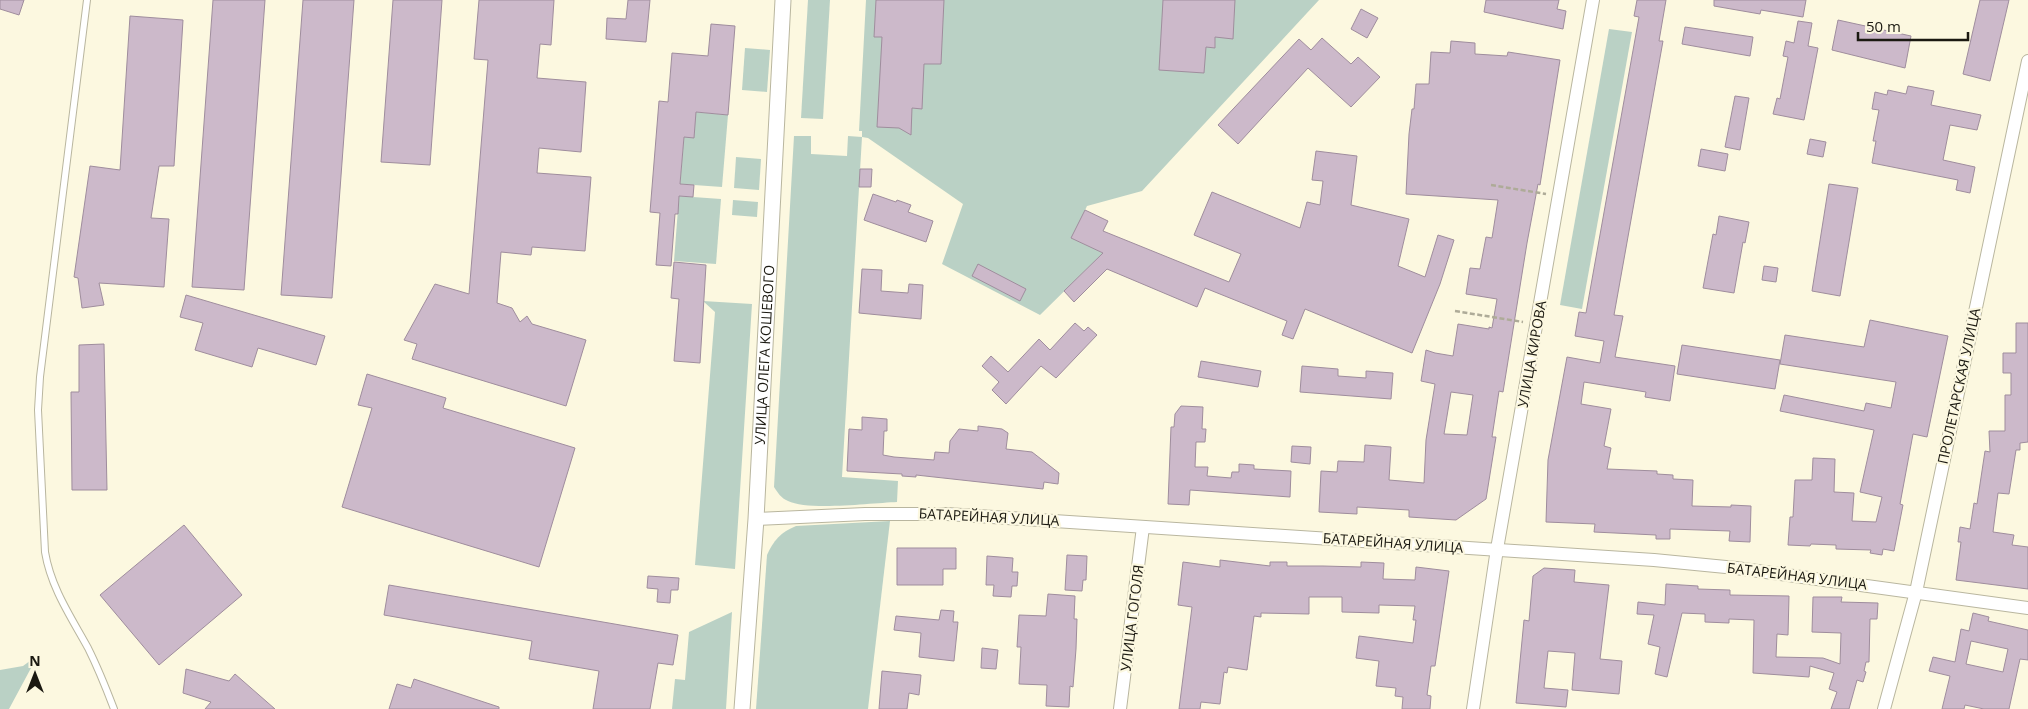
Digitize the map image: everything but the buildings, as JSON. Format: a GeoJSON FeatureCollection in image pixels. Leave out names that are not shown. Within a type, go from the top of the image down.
{"type":"FeatureCollection","features":[{"type":"Feature","properties":{"kind":"street","name":"УЛИЦА ОЛЕГА КОШЕВОГО"},"geometry":{"type":"LineString","coordinates":[[742,709],[756,519],[783,0]]}},
{"type":"Feature","properties":{"kind":"street","name":"УЛИЦА КИРОВА"},"geometry":{"type":"LineString","coordinates":[[1473,709],[1497,549],[1594,0]]}},
{"type":"Feature","properties":{"kind":"street","name":"ПРОЛЕТАРСКАЯ УЛИЦА"},"geometry":{"type":"LineString","coordinates":[[1884,709],[1916,592],[2028,61]]}},
{"type":"Feature","properties":{"kind":"street","name":"БАТАРЕЙНАЯ УЛИЦА"},"geometry":{"type":"LineString","coordinates":[[756,519],[921,513],[1497,549],[1727,567],[2028,608]]}},
{"type":"Feature","properties":{"kind":"street","name":"УЛИЦА ГОГОЛЯ"},"geometry":{"type":"LineString","coordinates":[[1120,709],[1143,527]]}},
{"type":"Feature","properties":{"kind":"lane"},"geometry":{"type":"LineString","coordinates":[[87,0],[45,332],[38,410],[47,563],[54,585],[94,662],[114,709]]}},
{"type":"Feature","properties":{"kind":"path"},"geometry":{"type":"LineString","coordinates":[[1491,185],[1559,196]]}},
{"type":"Feature","properties":{"kind":"path"},"geometry":{"type":"LineString","coordinates":[[1455,311],[1537,324]]}},
{"type":"Feature","properties":{"kind":"green space"},"geometry":{"type":"Polygon","coordinates":[[[808,0],[830,0],[823,119],[801,118],[808,0]]]}},
{"type":"Feature","properties":{"kind":"green space"},"geometry":{"type":"Polygon","coordinates":[[[866,0],[1319,0],[1142,191],[1087,206],[1072,238],[1103,253],[1040,315],[942,264],[963,204],[868,138],[862,137],[862,131],[859,131],[866,0]]]}},
{"type":"Feature","properties":{"kind":"green space"},"geometry":{"type":"Polygon","coordinates":[[[1609,29],[1632,32],[1582,309],[1560,305],[1609,29]]]}},
{"type":"Feature","properties":{"kind":"green space"},"geometry":{"type":"Polygon","coordinates":[[[745,48],[770,50],[767,92],[742,90],[745,48]]]}},
{"type":"Feature","properties":{"kind":"green space"},"geometry":{"type":"Polygon","coordinates":[[[686,111],[728,115],[722,187],[680,184],[686,111]]]}},
{"type":"Feature","properties":{"kind":"green space"},"geometry":{"type":"Polygon","coordinates":[[[794,136],[811,136],[811,154],[847,156],[848,136],[862,137],[842,477],[898,481],[897,502],[825,506],[797,504],[783,498],[774,487],[794,136]]]}},
{"type":"Feature","properties":{"kind":"green space"},"geometry":{"type":"Polygon","coordinates":[[[736,157],[761,159],[759,190],[734,188],[736,157]]]}},
{"type":"Feature","properties":{"kind":"green space"},"geometry":{"type":"Polygon","coordinates":[[[679,196],[721,199],[716,264],[674,261],[679,196]]]}},
{"type":"Feature","properties":{"kind":"green space"},"geometry":{"type":"Polygon","coordinates":[[[733,200],[758,202],[757,217],[732,215],[733,200]]]}},
{"type":"Feature","properties":{"kind":"green space"},"geometry":{"type":"Polygon","coordinates":[[[703,301],[752,304],[735,569],[695,565],[715,312],[703,301]]]}},
{"type":"Feature","properties":{"kind":"green space"},"geometry":{"type":"Polygon","coordinates":[[[890,521],[868,709],[756,709],[767,555],[772,545],[782,534],[796,526],[890,521]]]}},
{"type":"Feature","properties":{"kind":"green space"},"geometry":{"type":"Polygon","coordinates":[[[732,612],[726,709],[672,709],[675,679],[685,680],[689,632],[732,612]]]}},
{"type":"Feature","properties":{"kind":"green space"},"geometry":{"type":"Polygon","coordinates":[[[38,655],[9,709],[0,709],[0,670],[23,666],[38,655]]]}}]}
